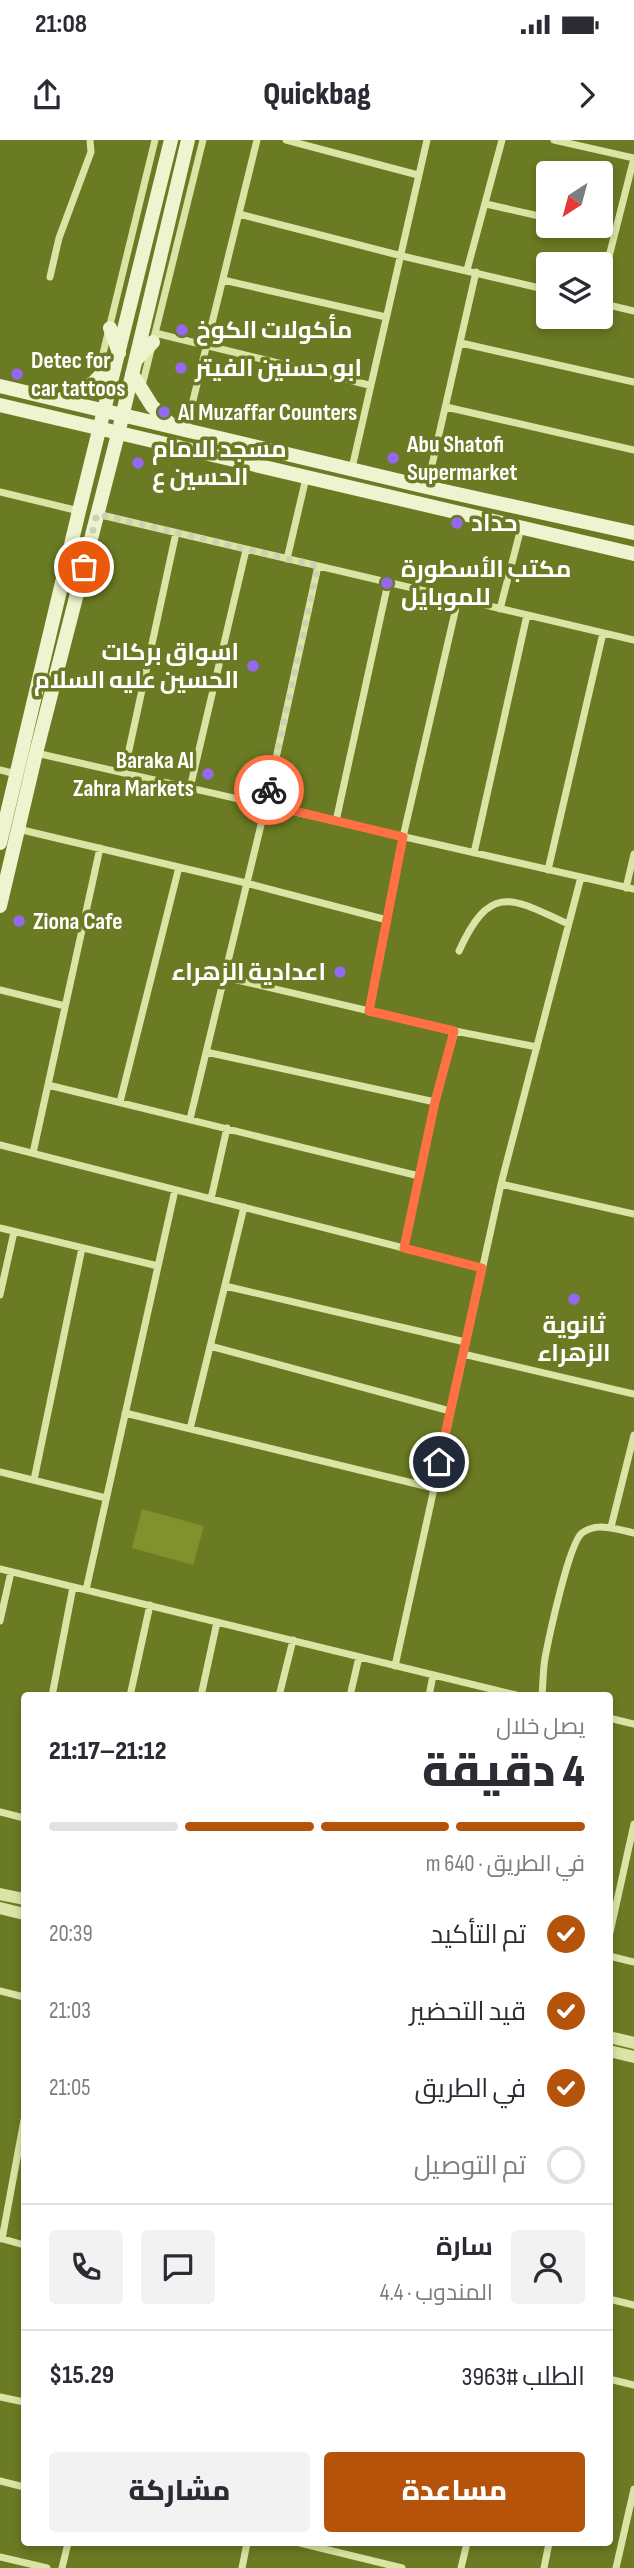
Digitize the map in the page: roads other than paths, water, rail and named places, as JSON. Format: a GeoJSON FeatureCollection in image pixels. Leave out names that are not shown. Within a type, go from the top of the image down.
{"type":"FeatureCollection","features":[{"type":"Feature","properties":{"kind":"main road"},"geometry":{"type":"LineString","coordinates":[[0,843],[171,140]]}},
{"type":"Feature","properties":{"kind":"main road"},"geometry":{"type":"LineString","coordinates":[[0,906],[36,752],[123,415],[188,140]]}},
{"type":"Feature","properties":{"kind":"main road"},"geometry":{"type":"LineString","coordinates":[[110,328],[119,355]]}},
{"type":"Feature","properties":{"kind":"main road"},"geometry":{"type":"LineString","coordinates":[[134,367],[154,338]]}},
{"type":"Feature","properties":{"kind":"main road"},"geometry":{"type":"LineString","coordinates":[[60,400],[97,379],[119,355]]}},
{"type":"Feature","properties":{"kind":"main road"},"geometry":{"type":"LineString","coordinates":[[134,367],[141,390],[152,406],[179,428]]}},
{"type":"Feature","properties":{"kind":"main road"},"geometry":{"type":"LineString","coordinates":[[0,386],[443,491],[634,533]]}},
{"type":"Feature","properties":{"kind":"main road"},"geometry":{"type":"LineString","coordinates":[[0,405],[118,435],[634,554]]}},
{"type":"Feature","properties":{"kind":"main road"},"geometry":{"type":"LineString","coordinates":[[441,509],[449,501],[448,495],[443,491]]}},
{"type":"Feature","properties":{"kind":"main road"},"geometry":{"type":"LineString","coordinates":[[466,515],[459,507],[460,501],[467,496]]}},
{"type":"Feature","properties":{"kind":"street"},"geometry":{"type":"LineString","coordinates":[[50,277],[59,237],[90,152],[90,140]]}},
{"type":"Feature","properties":{"kind":"street"},"geometry":{"type":"LineString","coordinates":[[97,379],[155,140]]}},
{"type":"Feature","properties":{"kind":"street"},"geometry":{"type":"LineString","coordinates":[[141,390],[204,140]]}},
{"type":"Feature","properties":{"kind":"street"},"geometry":{"type":"LineString","coordinates":[[179,428],[206,346],[257,140]]}},
{"type":"Feature","properties":{"kind":"street"},"geometry":{"type":"LineString","coordinates":[[286,140],[418,175]]}},
{"type":"Feature","properties":{"kind":"street"},"geometry":{"type":"LineString","coordinates":[[352,468],[427,140]]}},
{"type":"Feature","properties":{"kind":"street"},"geometry":{"type":"LineString","coordinates":[[426,487],[446,407],[460,343],[471,271],[502,140]]}},
{"type":"Feature","properties":{"kind":"street"},"geometry":{"type":"LineString","coordinates":[[554,140],[634,158],[610,252]]}},
{"type":"Feature","properties":{"kind":"street"},"geometry":{"type":"LineString","coordinates":[[486,204],[536,215]]}},
{"type":"Feature","properties":{"kind":"street"},"geometry":{"type":"LineString","coordinates":[[239,214],[536,287]]}},
{"type":"Feature","properties":{"kind":"street"},"geometry":{"type":"LineString","coordinates":[[223,280],[386,317]]}},
{"type":"Feature","properties":{"kind":"street"},"geometry":{"type":"LineString","coordinates":[[613,306],[634,311]]}},
{"type":"Feature","properties":{"kind":"street"},"geometry":{"type":"LineString","coordinates":[[154,338],[206,346],[369,385]]}},
{"type":"Feature","properties":{"kind":"street"},"geometry":{"type":"LineString","coordinates":[[460,343],[634,382]]}},
{"type":"Feature","properties":{"kind":"street"},"geometry":{"type":"LineString","coordinates":[[446,407],[634,450]]}},
{"type":"Feature","properties":{"kind":"street"},"geometry":{"type":"LineString","coordinates":[[287,559],[306,478]]}},
{"type":"Feature","properties":{"kind":"street"},"geometry":{"type":"LineString","coordinates":[[0,492],[79,511]]}},
{"type":"Feature","properties":{"kind":"street"},"geometry":{"type":"LineString","coordinates":[[97,514],[634,640]]}},
{"type":"Feature","properties":{"kind":"street"},"geometry":{"type":"LineString","coordinates":[[500,609],[521,528]]}},
{"type":"Feature","properties":{"kind":"street"},"geometry":{"type":"LineString","coordinates":[[124,773],[176,533]]}},
{"type":"Feature","properties":{"kind":"street"},"geometry":{"type":"LineString","coordinates":[[190,788],[246,550]]}},
{"type":"Feature","properties":{"kind":"street"},"geometry":{"type":"LineString","coordinates":[[190,1119],[266,804],[318,566]]}},
{"type":"Feature","properties":{"kind":"street"},"geometry":{"type":"LineString","coordinates":[[336,821],[388,583]]}},
{"type":"Feature","properties":{"kind":"street"},"geometry":{"type":"LineString","coordinates":[[369,1011],[403,837],[458,599]]}},
{"type":"Feature","properties":{"kind":"street"},"geometry":{"type":"LineString","coordinates":[[474,853],[527,615]]}},
{"type":"Feature","properties":{"kind":"street"},"geometry":{"type":"LineString","coordinates":[[548,870],[603,633]]}},
{"type":"Feature","properties":{"kind":"street"},"geometry":{"type":"LineString","coordinates":[[36,752],[630,889],[634,854]]}},
{"type":"Feature","properties":{"kind":"street"},"geometry":{"type":"LineString","coordinates":[[0,770],[16,774]]}},
{"type":"Feature","properties":{"kind":"street"},"geometry":{"type":"LineString","coordinates":[[18,829],[247,883],[387,920]]}},
{"type":"Feature","properties":{"kind":"street"},"geometry":{"type":"LineString","coordinates":[[33,1153],[100,848]]}},
{"type":"Feature","properties":{"kind":"street"},"geometry":{"type":"LineString","coordinates":[[120,1102],[179,867]]}},
{"type":"Feature","properties":{"kind":"street"},"geometry":{"type":"LineString","coordinates":[[394,1666],[500,1184],[581,877]]}},
{"type":"Feature","properties":{"kind":"street"},"geometry":{"type":"LineString","coordinates":[[459,951],[469,929],[481,913],[492,905],[511,900],[527,904],[569,924]]}},
{"type":"Feature","properties":{"kind":"street"},"geometry":{"type":"LineString","coordinates":[[224,977],[454,1031],[537,1047]]}},
{"type":"Feature","properties":{"kind":"street"},"geometry":{"type":"LineString","coordinates":[[0,990],[65,1006]]}},
{"type":"Feature","properties":{"kind":"street"},"geometry":{"type":"LineString","coordinates":[[404,1248],[435,1102],[454,1031]]}},
{"type":"Feature","properties":{"kind":"street"},"geometry":{"type":"LineString","coordinates":[[206,1052],[435,1102]]}},
{"type":"Feature","properties":{"kind":"street"},"geometry":{"type":"LineString","coordinates":[[48,1085],[419,1176]]}},
{"type":"Feature","properties":{"kind":"street"},"geometry":{"type":"LineString","coordinates":[[211,1199],[227,1128]]}},
{"type":"Feature","properties":{"kind":"street"},"geometry":{"type":"LineString","coordinates":[[0,1144],[482,1268]]}},
{"type":"Feature","properties":{"kind":"street"},"geometry":{"type":"LineString","coordinates":[[500,1184],[634,1214]]}},
{"type":"Feature","properties":{"kind":"street"},"geometry":{"type":"LineString","coordinates":[[86,1590],[175,1190]]}},
{"type":"Feature","properties":{"kind":"street"},"geometry":{"type":"LineString","coordinates":[[190,1429],[244,1208]]}},
{"type":"Feature","properties":{"kind":"street"},"geometry":{"type":"LineString","coordinates":[[0,1228],[158,1266]]}},
{"type":"Feature","properties":{"kind":"street"},"geometry":{"type":"LineString","coordinates":[[0,1295],[14,1231]]}},
{"type":"Feature","properties":{"kind":"street"},"geometry":{"type":"LineString","coordinates":[[34,1480],[82,1248]]}},
{"type":"Feature","properties":{"kind":"street"},"geometry":{"type":"LineString","coordinates":[[225,1286],[465,1342]]}},
{"type":"Feature","properties":{"kind":"street"},"geometry":{"type":"LineString","coordinates":[[210,1346],[450,1411]]}},
{"type":"Feature","properties":{"kind":"street"},"geometry":{"type":"LineString","coordinates":[[463,1354],[634,1394]]}},
{"type":"Feature","properties":{"kind":"street"},"geometry":{"type":"LineString","coordinates":[[125,1413],[433,1488]]}},
{"type":"Feature","properties":{"kind":"street"},"geometry":{"type":"LineString","coordinates":[[611,1527],[633,1448],[634,1435]]}},
{"type":"Feature","properties":{"kind":"street"},"geometry":{"type":"LineString","coordinates":[[0,1472],[106,1498]]}},
{"type":"Feature","properties":{"kind":"street"},"geometry":{"type":"LineString","coordinates":[[542,1692],[545,1660],[572,1547],[582,1533],[599,1527],[634,1533]]}},
{"type":"Feature","properties":{"kind":"street"},"geometry":{"type":"LineString","coordinates":[[0,1569],[503,1692]]}},
{"type":"Feature","properties":{"kind":"street"},"geometry":{"type":"LineString","coordinates":[[0,1621],[11,1572]]}},
{"type":"Feature","properties":{"kind":"street"},"geometry":{"type":"LineString","coordinates":[[53,1692],[74,1587]]}},
{"type":"Feature","properties":{"kind":"street"},"geometry":{"type":"LineString","coordinates":[[131,1692],[150,1605]]}},
{"type":"Feature","properties":{"kind":"street"},"geometry":{"type":"LineString","coordinates":[[202,1692],[217,1622]]}},
{"type":"Feature","properties":{"kind":"street"},"geometry":{"type":"LineString","coordinates":[[280,1692],[293,1640]]}},
{"type":"Feature","properties":{"kind":"street"},"geometry":{"type":"LineString","coordinates":[[352,1692],[359,1657]]}},
{"type":"Feature","properties":{"kind":"street"},"geometry":{"type":"LineString","coordinates":[[430,1692],[433,1675]]}},
{"type":"Feature","properties":{"kind":"street"},"geometry":{"type":"LineString","coordinates":[[613,1719],[634,1724]]}},
{"type":"Feature","properties":{"kind":"street"},"geometry":{"type":"LineString","coordinates":[[0,1812],[21,1817]]}},
{"type":"Feature","properties":{"kind":"street"},"geometry":{"type":"LineString","coordinates":[[613,1919],[634,1824]]}},
{"type":"Feature","properties":{"kind":"street"},"geometry":{"type":"LineString","coordinates":[[0,1894],[21,1898]]}},
{"type":"Feature","properties":{"kind":"street"},"geometry":{"type":"LineString","coordinates":[[0,1908],[21,1913]]}},
{"type":"Feature","properties":{"kind":"street"},"geometry":{"type":"LineString","coordinates":[[613,1957],[634,1962]]}},
{"type":"Feature","properties":{"kind":"street"},"geometry":{"type":"LineString","coordinates":[[0,1992],[21,1996]]}},
{"type":"Feature","properties":{"kind":"street"},"geometry":{"type":"LineString","coordinates":[[613,2038],[634,2043]]}},
{"type":"Feature","properties":{"kind":"street"},"geometry":{"type":"LineString","coordinates":[[613,2052],[634,2057]]}},
{"type":"Feature","properties":{"kind":"street"},"geometry":{"type":"LineString","coordinates":[[21,2135],[1,2238],[21,2244]]}},
{"type":"Feature","properties":{"kind":"street"},"geometry":{"type":"LineString","coordinates":[[613,2300],[634,2305]]}},
{"type":"Feature","properties":{"kind":"street"},"geometry":{"type":"LineString","coordinates":[[613,2380],[634,2385]]}},
{"type":"Feature","properties":{"kind":"street"},"geometry":{"type":"LineString","coordinates":[[0,2397],[21,2401]]}},
{"type":"Feature","properties":{"kind":"street"},"geometry":{"type":"LineString","coordinates":[[0,2481],[21,2486]]}},
{"type":"Feature","properties":{"kind":"street"},"geometry":{"type":"LineString","coordinates":[[616,2568],[634,2489]]}},
{"type":"Feature","properties":{"kind":"street"},"geometry":{"type":"LineString","coordinates":[[62,2568],[67,2546]]}},
{"type":"Feature","properties":{"kind":"street"},"geometry":{"type":"LineString","coordinates":[[242,2568],[246,2546]]}},
{"type":"Feature","properties":{"kind":"street"},"geometry":{"type":"LineString","coordinates":[[312,2546],[402,2568]]}},
{"type":"Feature","properties":{"kind":"street"},"geometry":{"type":"LineString","coordinates":[[461,2568],[466,2546]]}},
{"type":"Feature","properties":{"kind":"street"},"geometry":{"type":"LineString","coordinates":[[544,2568],[548,2546]]}},
{"type":"Feature","properties":{"kind":"street"},"geometry":{"type":"LineString","coordinates":[[0,2557],[47,2568]]}},
{"type":"Feature","properties":{"kind":"place","name":"مأكولات الكوخ"},"geometry":{"type":"Point","coordinates":[182,330]}},
{"type":"Feature","properties":{"kind":"place","name":"ابو حسنين الفيتر"},"geometry":{"type":"Point","coordinates":[181,368]}},
{"type":"Feature","properties":{"kind":"place","name":"Detec for car tattoos"},"geometry":{"type":"Point","coordinates":[17,374]}},
{"type":"Feature","properties":{"kind":"place","name":"Al Muzaffar Counters"},"geometry":{"type":"Point","coordinates":[164,412]}},
{"type":"Feature","properties":{"kind":"place","name":"Abu Shatofi Supermarket"},"geometry":{"type":"Point","coordinates":[393,458]}},
{"type":"Feature","properties":{"kind":"place","name":"مسجد الامام الحسين ع"},"geometry":{"type":"Point","coordinates":[138,463]}},
{"type":"Feature","properties":{"kind":"place","name":"حداد"},"geometry":{"type":"Point","coordinates":[457,523]}},
{"type":"Feature","properties":{"kind":"place","name":"مكتب الأسطورة للموبايل"},"geometry":{"type":"Point","coordinates":[387,583]}},
{"type":"Feature","properties":{"kind":"place","name":"اسواق بركات الحسين عليه السلام"},"geometry":{"type":"Point","coordinates":[253,666]}},
{"type":"Feature","properties":{"kind":"place","name":"Baraka Al Zahra Markets"},"geometry":{"type":"Point","coordinates":[208,774]}},
{"type":"Feature","properties":{"kind":"place","name":"Ziona Cafe"},"geometry":{"type":"Point","coordinates":[19,921]}},
{"type":"Feature","properties":{"kind":"place","name":"اعدادية الزهراء"},"geometry":{"type":"Point","coordinates":[340,972]}},
{"type":"Feature","properties":{"kind":"place","name":"ثانوية الزهراء"},"geometry":{"type":"Point","coordinates":[574,1299]}}]}
